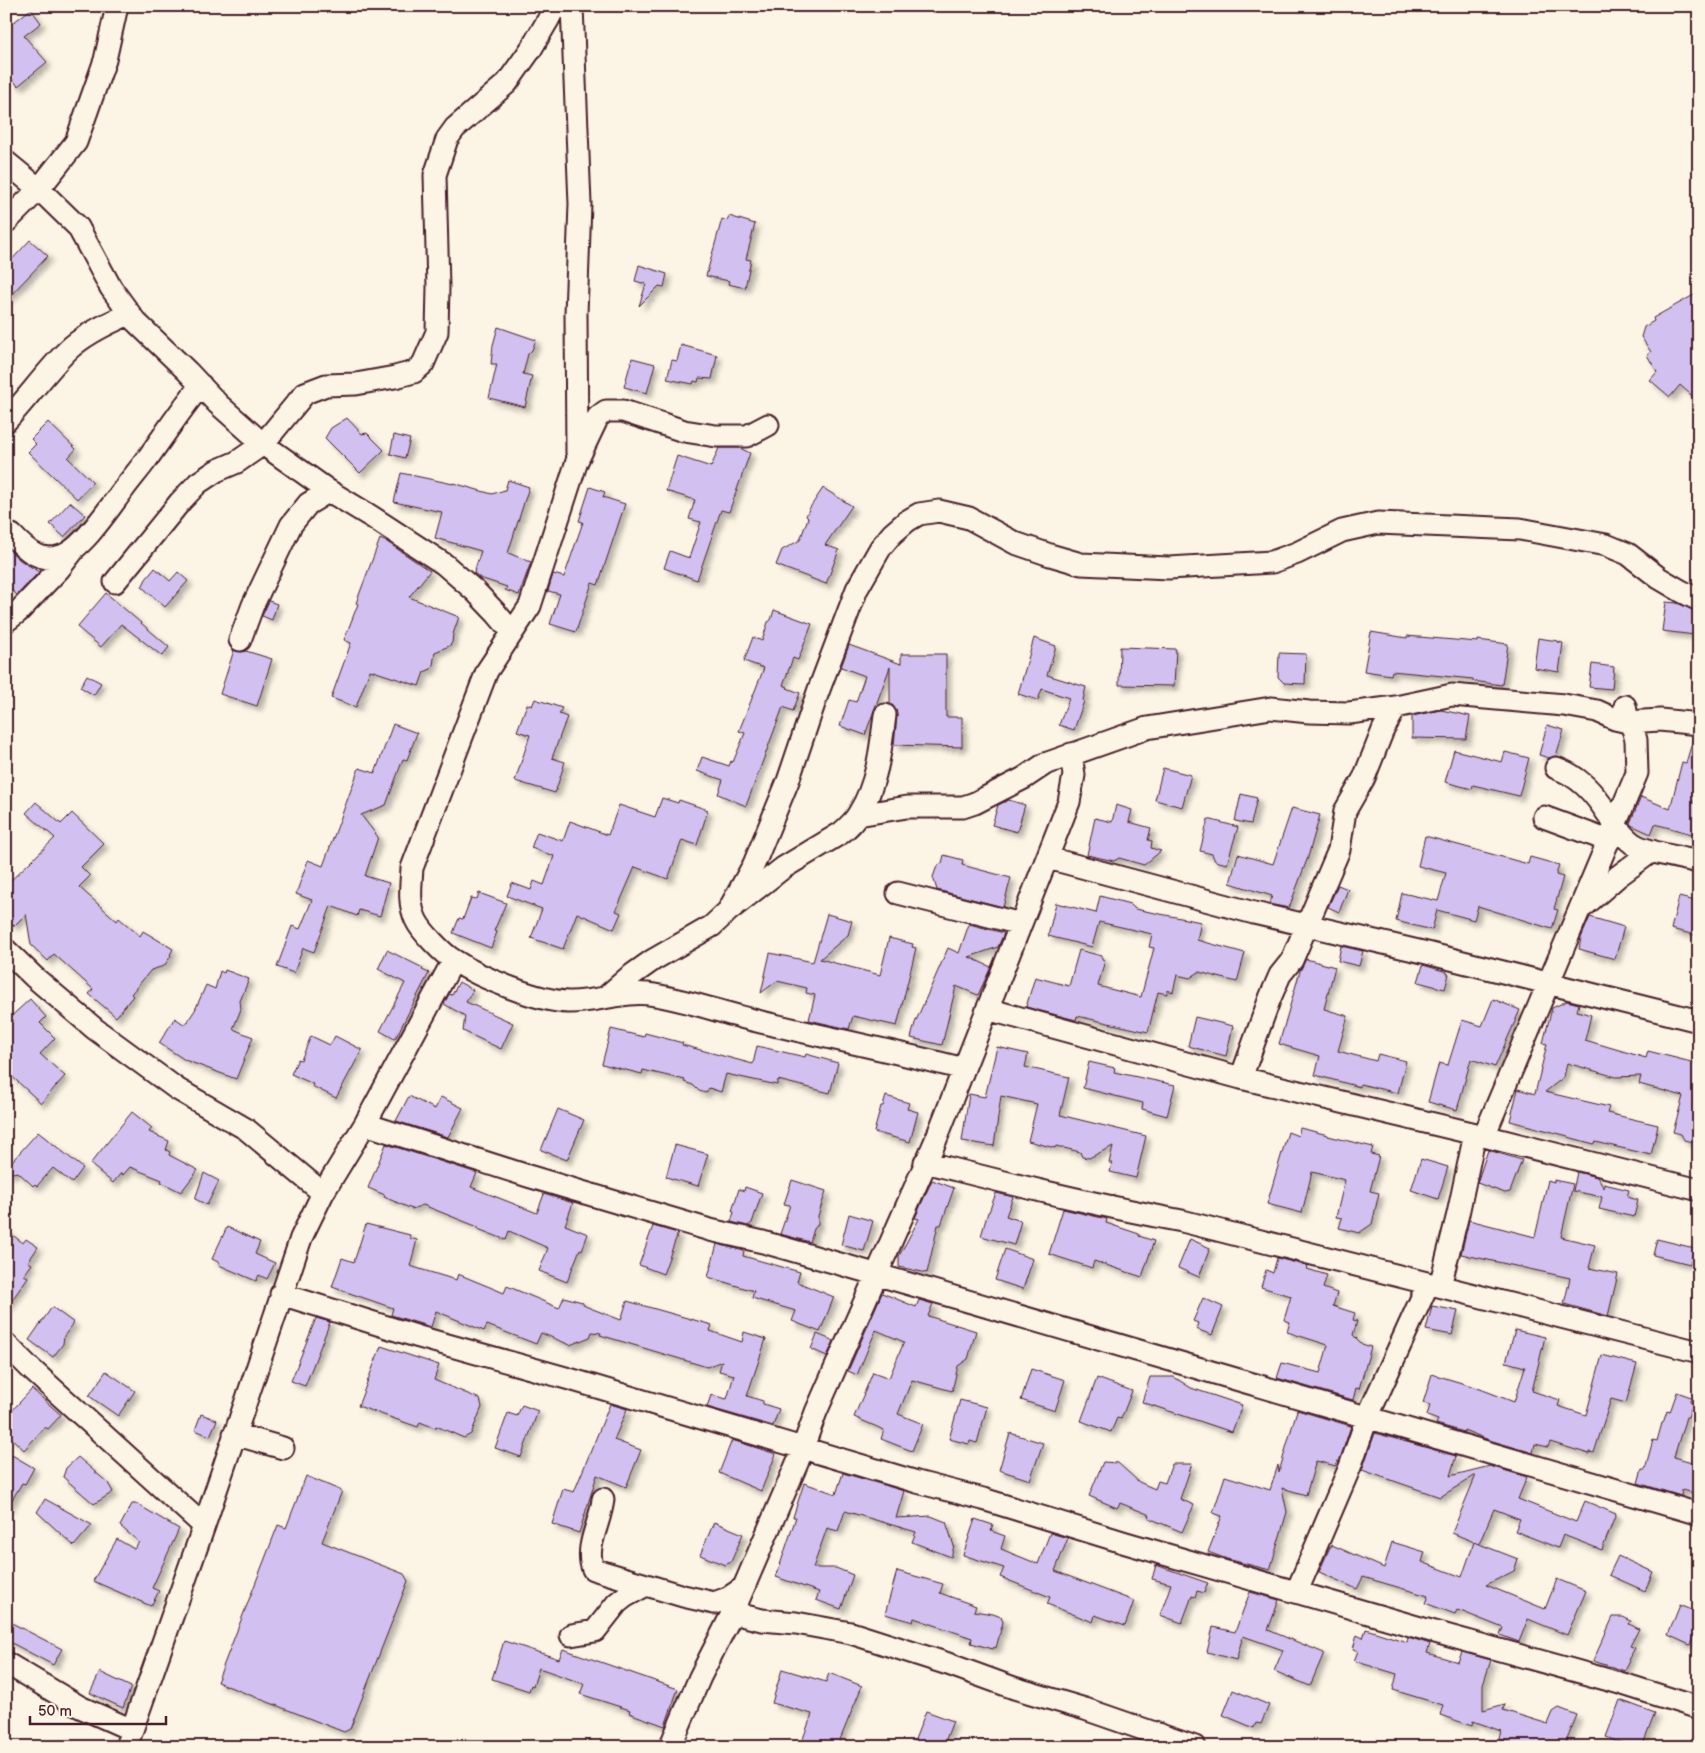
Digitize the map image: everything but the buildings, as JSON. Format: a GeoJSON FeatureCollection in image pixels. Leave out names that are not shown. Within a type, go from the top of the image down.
{"type":"FeatureCollection","features":[{"type":"Feature","properties":{"kind":"street"},"geometry":{"type":"LineString","coordinates":[[6,222],[39,189],[76,142],[105,60],[117,6]]}},
{"type":"Feature","properties":{"kind":"street"},"geometry":{"type":"LineString","coordinates":[[115,582],[180,502],[198,483],[216,471],[238,462],[263,444],[305,393],[326,385],[356,384],[395,377],[414,372],[423,364],[437,332],[438,287],[435,175],[447,138],[455,128],[507,83],[535,42],[555,6]]}},
{"type":"Feature","properties":{"kind":"street"},"geometry":{"type":"LineString","coordinates":[[572,6],[580,204],[576,314],[577,461]]}},
{"type":"Feature","properties":{"kind":"street"},"geometry":{"type":"LineString","coordinates":[[6,162],[39,189],[78,227],[111,288],[134,321],[165,349],[218,404],[263,444],[328,491],[444,564],[480,596],[512,632]]}},
{"type":"Feature","properties":{"kind":"street"},"geometry":{"type":"LineString","coordinates":[[6,421],[68,350],[82,339],[129,314]]}},
{"type":"Feature","properties":{"kind":"street"},"geometry":{"type":"LineString","coordinates":[[6,620],[18,612],[59,569],[73,550],[101,519],[147,459],[186,402],[201,385]]}},
{"type":"Feature","properties":{"kind":"street"},"geometry":{"type":"LineString","coordinates":[[768,425],[747,436],[716,436],[684,431],[623,411],[606,411],[598,417],[592,426],[577,461],[530,606],[486,671],[412,868],[410,902],[416,921],[426,935],[454,961],[502,985],[555,1001],[582,1002],[632,994],[653,994],[760,1022],[885,1049],[964,1069]]}},
{"type":"Feature","properties":{"kind":"street"},"geometry":{"type":"LineString","coordinates":[[240,640],[253,605],[291,525],[308,504],[328,491]]}},
{"type":"Feature","properties":{"kind":"street"},"geometry":{"type":"LineString","coordinates":[[728,911],[754,864],[784,790],[857,589],[881,547],[892,534],[907,521],[919,514],[939,511],[969,518],[1015,543],[1081,564],[1169,568],[1272,562],[1342,531],[1378,523],[1520,529],[1606,545],[1628,554],[1659,578],[1699,600]]}},
{"type":"Feature","properties":{"kind":"street"},"geometry":{"type":"LineString","coordinates":[[12,535],[24,548],[47,559],[62,556],[73,550]]}},
{"type":"Feature","properties":{"kind":"street"},"geometry":{"type":"LineString","coordinates":[[858,815],[908,807],[963,807],[975,803],[1024,778],[1045,764],[1147,728],[1272,708],[1309,712],[1349,713],[1396,707],[1452,695],[1564,705],[1597,711],[1616,719],[1626,714],[1699,724]]}},
{"type":"Feature","properties":{"kind":"street"},"geometry":{"type":"LineString","coordinates":[[1241,1078],[1273,991],[1280,975],[1292,960],[1339,850],[1345,811],[1364,778],[1383,730],[1396,707]]}},
{"type":"Feature","properties":{"kind":"street"},"geometry":{"type":"LineString","coordinates":[[1297,1591],[1350,1467],[1367,1418],[1434,1285],[1458,1214],[1480,1135],[1581,908],[1637,773],[1636,740],[1626,714]]}},
{"type":"Feature","properties":{"kind":"street"},"geometry":{"type":"LineString","coordinates":[[606,997],[653,960],[712,926],[783,868],[841,834],[858,815],[866,802],[881,747],[885,715]]}},
{"type":"Feature","properties":{"kind":"street"},"geometry":{"type":"LineString","coordinates":[[670,1747],[700,1677],[734,1610],[816,1412],[926,1162],[964,1069],[1069,802],[1074,775],[1070,754]]}},
{"type":"Feature","properties":{"kind":"street"},"geometry":{"type":"LineString","coordinates":[[1556,768],[1580,780],[1598,800],[1612,833]]}},
{"type":"Feature","properties":{"kind":"street"},"geometry":{"type":"LineString","coordinates":[[1544,817],[1612,833],[1633,845],[1699,862]]}},
{"type":"Feature","properties":{"kind":"street"},"geometry":{"type":"LineString","coordinates":[[1581,908],[1652,851]]}},
{"type":"Feature","properties":{"kind":"street"},"geometry":{"type":"LineString","coordinates":[[1048,858],[1254,913],[1308,924],[1699,1021]]}},
{"type":"Feature","properties":{"kind":"street"},"geometry":{"type":"LineString","coordinates":[[898,893],[1021,924]]}},
{"type":"Feature","properties":{"kind":"street"},"geometry":{"type":"LineString","coordinates":[[6,950],[34,977],[95,1029],[177,1090],[246,1129],[323,1193]]}},
{"type":"Feature","properties":{"kind":"street"},"geometry":{"type":"LineString","coordinates":[[6,1663],[129,1738],[204,1526],[301,1238],[323,1193],[365,1124],[454,961]]}},
{"type":"Feature","properties":{"kind":"street"},"geometry":{"type":"LineString","coordinates":[[987,1009],[1241,1078],[1699,1190]]}},
{"type":"Feature","properties":{"kind":"street"},"geometry":{"type":"LineString","coordinates":[[365,1124],[528,1176],[710,1230],[763,1242],[876,1274],[1699,1514]]}},
{"type":"Feature","properties":{"kind":"street"},"geometry":{"type":"LineString","coordinates":[[926,1162],[1037,1191],[1182,1221],[1699,1352]]}},
{"type":"Feature","properties":{"kind":"street"},"geometry":{"type":"LineString","coordinates":[[281,1294],[419,1337],[573,1380],[1424,1629],[1623,1684],[1699,1708]]}},
{"type":"Feature","properties":{"kind":"street"},"geometry":{"type":"LineString","coordinates":[[6,1344],[204,1526]]}},
{"type":"Feature","properties":{"kind":"street"},"geometry":{"type":"LineString","coordinates":[[234,1434],[283,1448]]}},
{"type":"Feature","properties":{"kind":"street"},"geometry":{"type":"LineString","coordinates":[[603,1500],[602,1510],[590,1548],[589,1561],[593,1569],[714,1603],[728,1598],[743,1588]]}},
{"type":"Feature","properties":{"kind":"street"},"geometry":{"type":"LineString","coordinates":[[571,1635],[595,1631],[617,1603],[646,1585]]}},
{"type":"Feature","properties":{"kind":"street"},"geometry":{"type":"LineString","coordinates":[[734,1610],[744,1616],[762,1620],[796,1623],[850,1633],[948,1664],[1014,1688],[1085,1709],[1195,1747]]}}]}
